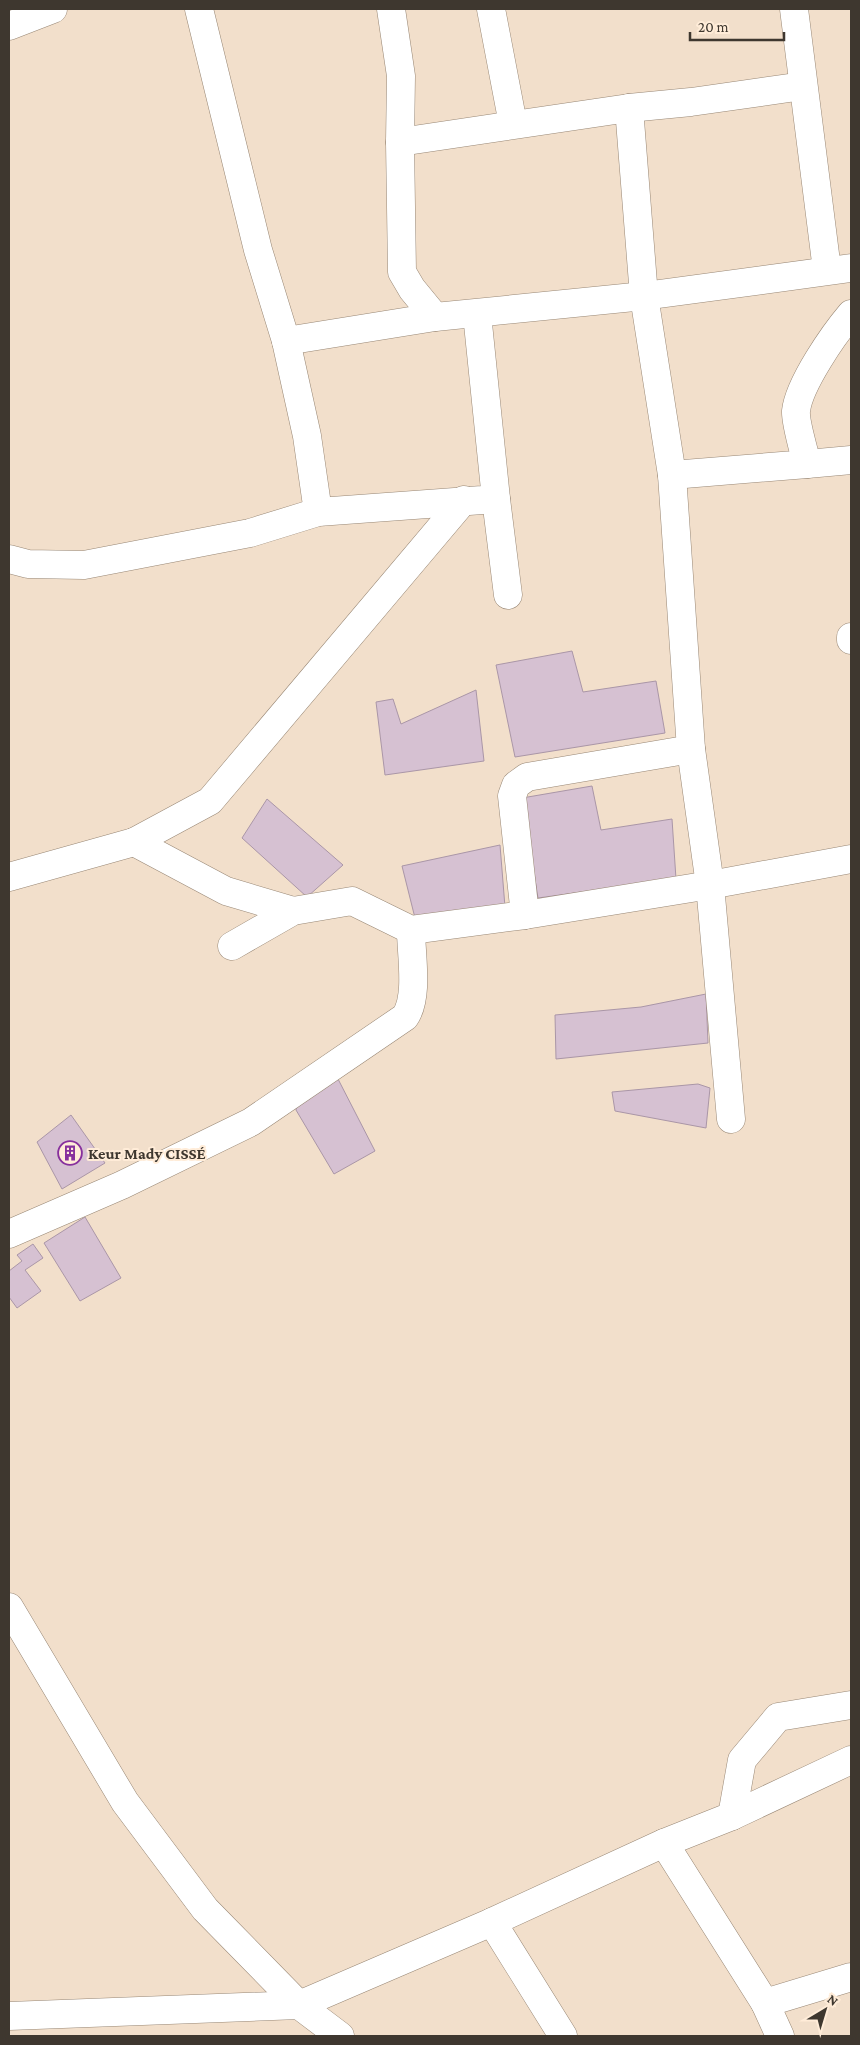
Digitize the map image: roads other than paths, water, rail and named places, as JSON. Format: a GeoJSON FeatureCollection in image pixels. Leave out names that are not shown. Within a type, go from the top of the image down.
{"type":"FeatureCollection","features":[{"type":"Feature","properties":{"kind":"street"},"geometry":{"type":"LineString","coordinates":[[9,26],[53,9]]}},
{"type":"Feature","properties":{"kind":"street"},"geometry":{"type":"LineString","coordinates":[[199,9],[258,250],[286,341],[307,436],[318,512]]}},
{"type":"Feature","properties":{"kind":"street"},"geometry":{"type":"LineString","coordinates":[[391,9],[401,76],[402,272],[412,289],[435,317]]}},
{"type":"Feature","properties":{"kind":"street"},"geometry":{"type":"LineString","coordinates":[[491,9],[513,124]]}},
{"type":"Feature","properties":{"kind":"street"},"geometry":{"type":"LineString","coordinates":[[286,341],[435,317],[644,296],[839,270],[803,86],[794,9]]}},
{"type":"Feature","properties":{"kind":"street"},"geometry":{"type":"LineString","coordinates":[[400,142],[513,124],[803,86]]}},
{"type":"Feature","properties":{"kind":"street"},"geometry":{"type":"LineString","coordinates":[[629,108],[644,296],[672,476],[691,749],[710,885],[731,1119]]}},
{"type":"Feature","properties":{"kind":"street"},"geometry":{"type":"LineString","coordinates":[[477,314],[508,595]]}},
{"type":"Feature","properties":{"kind":"street"},"geometry":{"type":"LineString","coordinates":[[807,464],[796,411],[809,377],[828,345],[851,314]]}},
{"type":"Feature","properties":{"kind":"street"},"geometry":{"type":"LineString","coordinates":[[672,476],[851,460]]}},
{"type":"Feature","properties":{"kind":"street"},"geometry":{"type":"LineString","coordinates":[[9,560],[28,564],[84,565],[250,533],[318,512],[496,499]]}},
{"type":"Feature","properties":{"kind":"street"},"geometry":{"type":"LineString","coordinates":[[9,877],[134,842],[210,801],[464,500]]}},
{"type":"Feature","properties":{"kind":"street"},"geometry":{"type":"LineString","coordinates":[[526,915],[512,796],[516,784],[527,777],[691,749]]}},
{"type":"Feature","properties":{"kind":"street"},"geometry":{"type":"LineString","coordinates":[[134,842],[226,891],[292,911]]}},
{"type":"Feature","properties":{"kind":"street"},"geometry":{"type":"LineString","coordinates":[[232,946],[292,911],[352,901],[411,930],[526,915],[710,885],[851,859]]}},
{"type":"Feature","properties":{"kind":"street"},"geometry":{"type":"LineString","coordinates":[[9,1234],[122,1185],[251,1122],[405,1017],[411,1010],[413,998],[411,930]]}},
{"type":"Feature","properties":{"kind":"street"},"geometry":{"type":"LineString","coordinates":[[9,1607],[125,1802],[205,1908],[299,2006],[340,2036]]}},
{"type":"Feature","properties":{"kind":"street"},"geometry":{"type":"LineString","coordinates":[[732,1816],[742,1760],[778,1717],[851,1705]]}},
{"type":"Feature","properties":{"kind":"street"},"geometry":{"type":"LineString","coordinates":[[9,2016],[299,2006],[492,1922],[664,1843],[732,1816],[851,1760]]}},
{"type":"Feature","properties":{"kind":"street"},"geometry":{"type":"LineString","coordinates":[[664,1843],[765,2003],[780,2036]]}},
{"type":"Feature","properties":{"kind":"street"},"geometry":{"type":"LineString","coordinates":[[492,1922],[563,2036]]}},
{"type":"Feature","properties":{"kind":"street"},"geometry":{"type":"LineString","coordinates":[[765,2003],[851,1978]]}},
{"type":"Feature","properties":{"kind":"place","name":"Keur Mady CISSÉ"},"geometry":{"type":"Point","coordinates":[70,1153]}}]}
